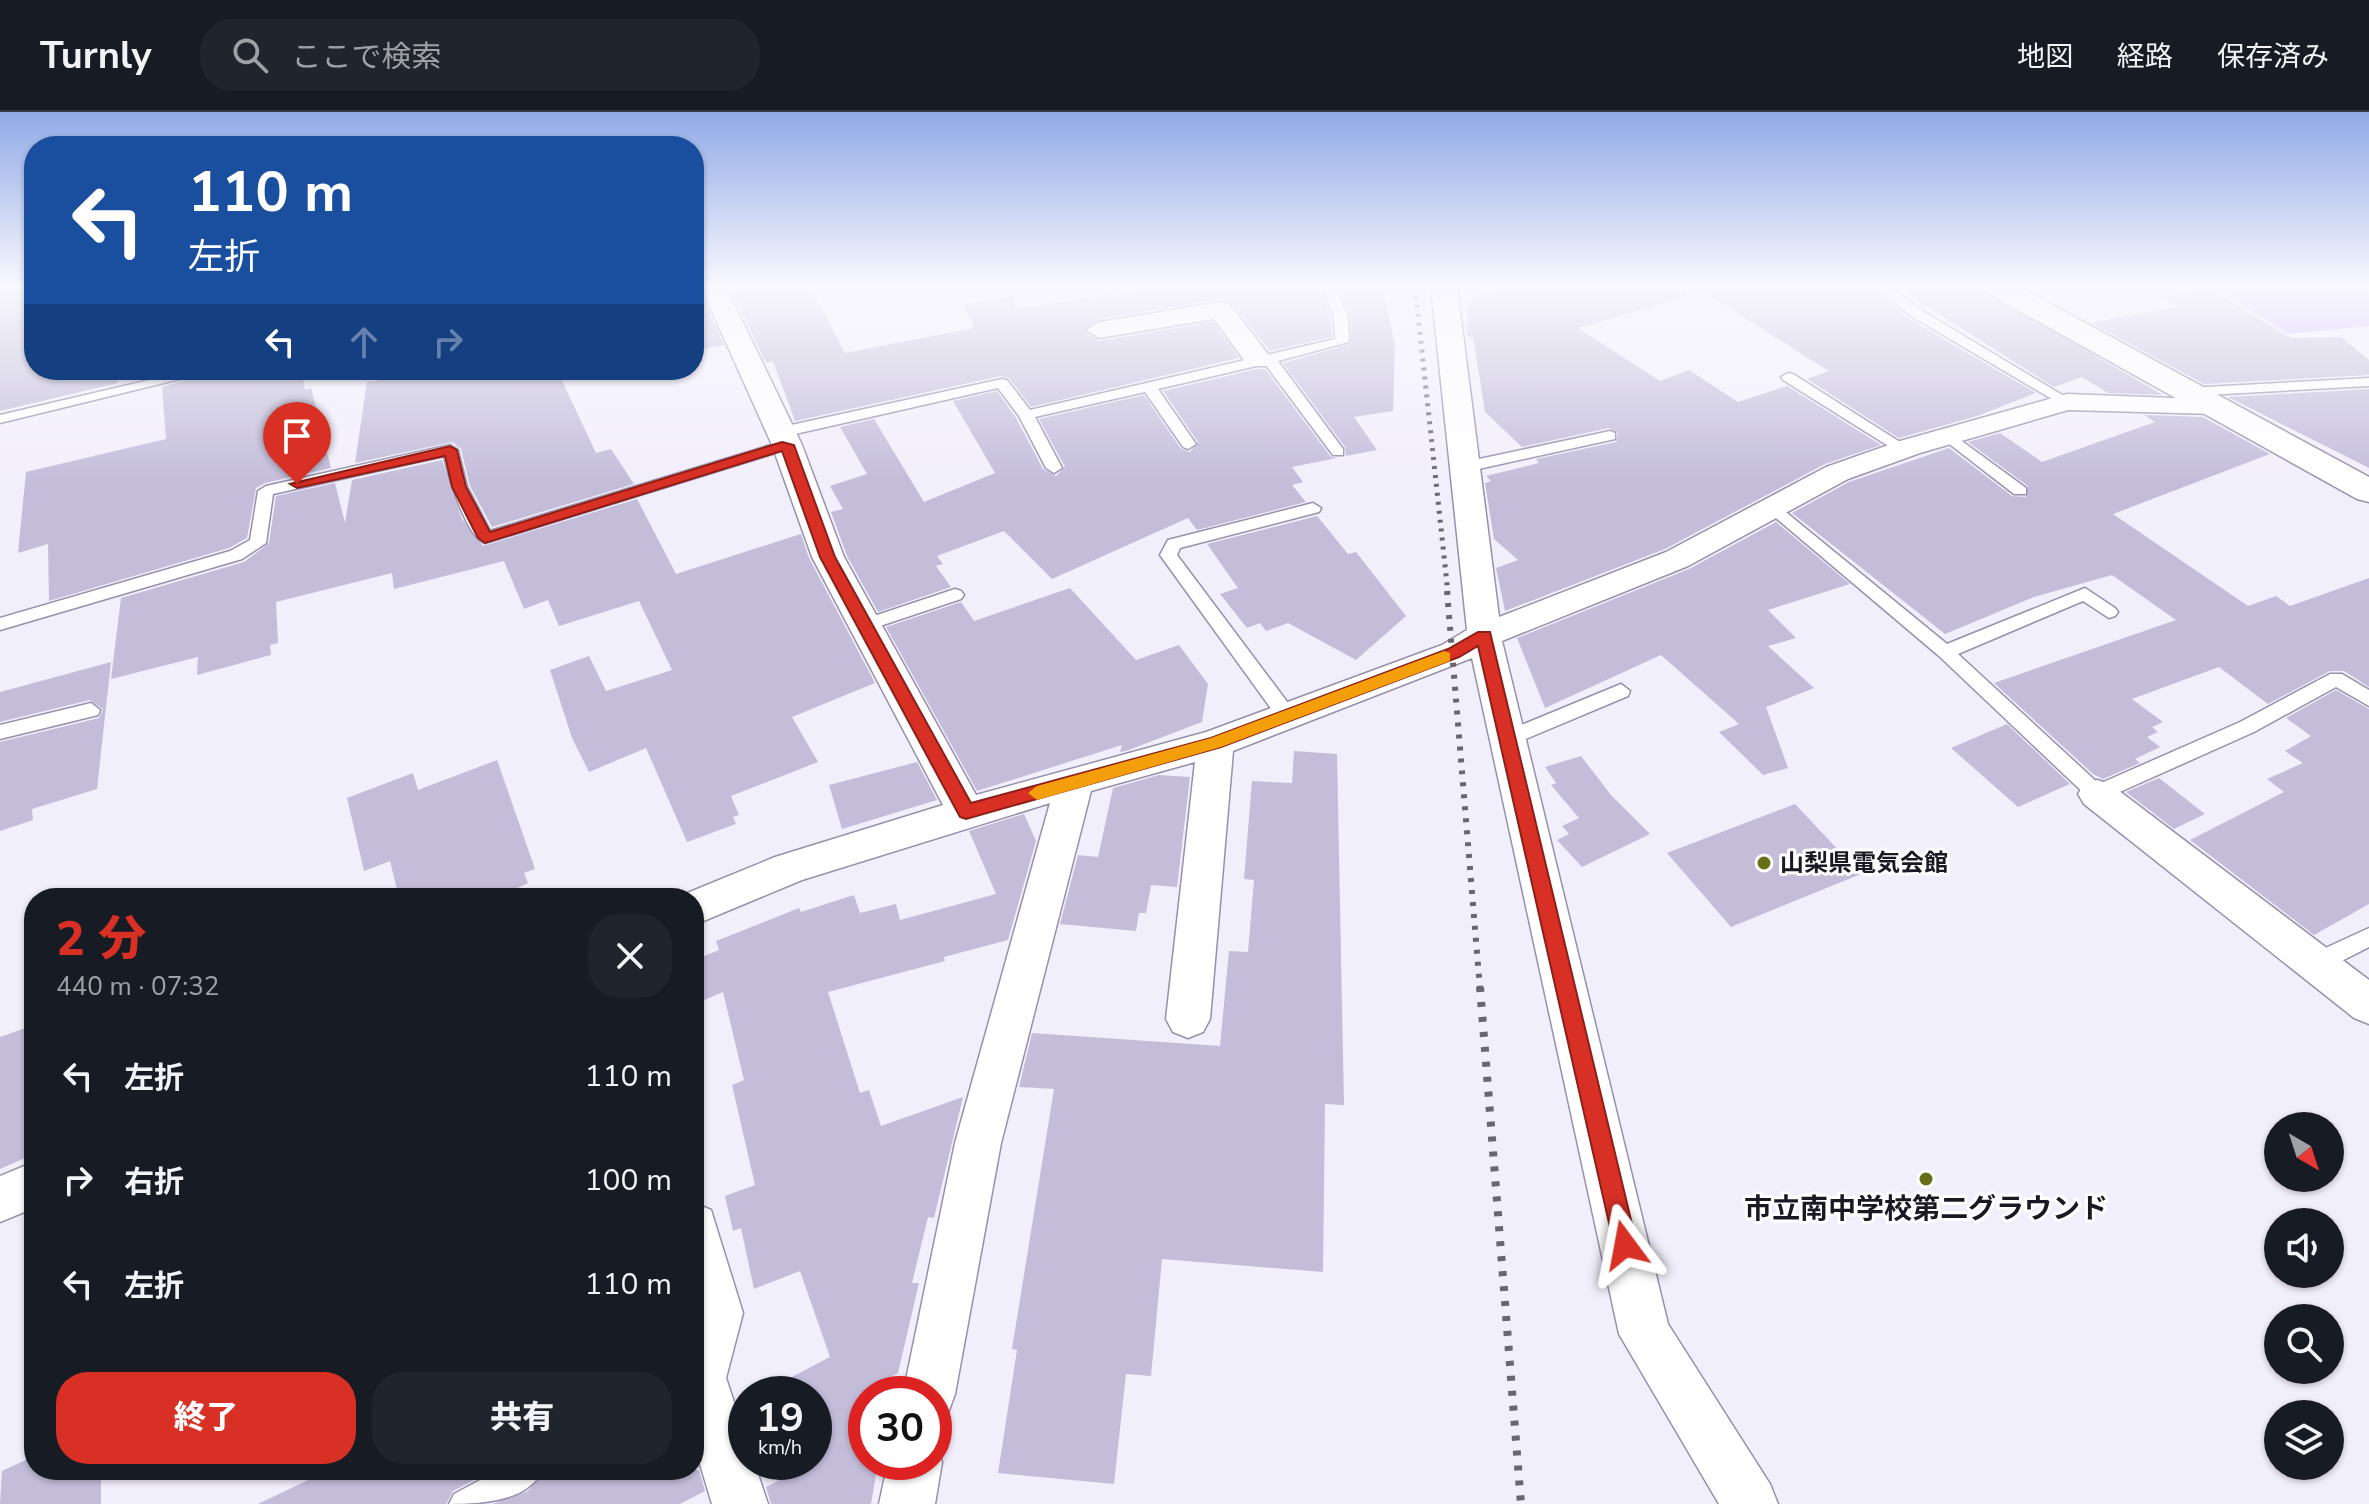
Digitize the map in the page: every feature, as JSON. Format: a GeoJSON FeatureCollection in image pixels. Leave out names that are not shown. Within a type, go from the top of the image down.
{"type":"FeatureCollection","features":[{"type":"Feature","properties":{"kind":"street"},"geometry":{"type":"LineString","coordinates":[[744,352],[784,438],[828,557],[966,812]]}},
{"type":"Feature","properties":{"kind":"street"},"geometry":{"type":"LineString","coordinates":[[1257,352],[1263,359]]}},
{"type":"Feature","properties":{"kind":"street"},"geometry":{"type":"LineString","coordinates":[[1452,352],[1484,635],[1645,1334],[1750,1504]]}},
{"type":"Feature","properties":{"kind":"street"},"geometry":{"type":"LineString","coordinates":[[2115,352],[2369,491]]}},
{"type":"Feature","properties":{"kind":"street"},"geometry":{"type":"LineString","coordinates":[[704,904],[789,868],[966,812],[1215,743],[1454,653],[1484,635],[1677,559],[1776,509],[1837,473],[1903,449],[2067,402],[2201,399]]}},
{"type":"Feature","properties":{"kind":"street"},"geometry":{"type":"LineString","coordinates":[[1188,1019],[1215,743]]}},
{"type":"Feature","properties":{"kind":"street"},"geometry":{"type":"LineString","coordinates":[[933,1376],[978,1143],[1075,782]]}},
{"type":"Feature","properties":{"kind":"street"},"geometry":{"type":"LineString","coordinates":[[2097,794],[2369,1005]]}},
{"type":"Feature","properties":{"kind":"street"},"geometry":{"type":"LineString","coordinates":[[0,1199],[24,1189]]}},
{"type":"Feature","properties":{"kind":"street"},"geometry":{"type":"LineString","coordinates":[[704,1263],[718,1313],[704,1358]]}},
{"type":"Feature","properties":{"kind":"street"},"geometry":{"type":"LineString","coordinates":[[704,1400],[740,1504]]}},
{"type":"Feature","properties":{"kind":"street"},"geometry":{"type":"LineString","coordinates":[[907,1504],[912,1480]]}},
{"type":"Feature","properties":{"kind":"lane"},"geometry":{"type":"LineString","coordinates":[[1026,415],[1296,352]]}},
{"type":"Feature","properties":{"kind":"lane"},"geometry":{"type":"LineString","coordinates":[[1982,352],[2067,402]]}},
{"type":"Feature","properties":{"kind":"lane"},"geometry":{"type":"LineString","coordinates":[[1263,359],[1338,452]]}},
{"type":"Feature","properties":{"kind":"lane"},"geometry":{"type":"LineString","coordinates":[[1788,377],[1903,449]]}},
{"type":"Feature","properties":{"kind":"lane"},"geometry":{"type":"LineString","coordinates":[[0,419],[167,380]]}},
{"type":"Feature","properties":{"kind":"lane"},"geometry":{"type":"LineString","coordinates":[[2201,399],[2369,382]]}},
{"type":"Feature","properties":{"kind":"lane"},"geometry":{"type":"LineString","coordinates":[[0,624],[236,555],[258,543],[266,491],[450,450],[459,487],[485,538],[784,438],[1002,383],[1026,415],[1054,468]]}},
{"type":"Feature","properties":{"kind":"lane"},"geometry":{"type":"LineString","coordinates":[[1150,388],[1188,444]]}},
{"type":"Feature","properties":{"kind":"lane"},"geometry":{"type":"LineString","coordinates":[[1465,467],[1610,436]]}},
{"type":"Feature","properties":{"kind":"lane"},"geometry":{"type":"LineString","coordinates":[[1948,436],[2020,491]]}},
{"type":"Feature","properties":{"kind":"lane"},"geometry":{"type":"LineString","coordinates":[[1287,716],[1168,555],[1174,544],[1313,508]]}},
{"type":"Feature","properties":{"kind":"lane"},"geometry":{"type":"LineString","coordinates":[[1776,509],[1945,652],[2097,794],[2247,727],[2336,679],[2369,699]]}},
{"type":"Feature","properties":{"kind":"lane"},"geometry":{"type":"LineString","coordinates":[[1945,652],[2085,594],[2109,612]]}},
{"type":"Feature","properties":{"kind":"lane"},"geometry":{"type":"LineString","coordinates":[[865,625],[955,595]]}},
{"type":"Feature","properties":{"kind":"lane"},"geometry":{"type":"LineString","coordinates":[[1509,738],[1621,691]]}},
{"type":"Feature","properties":{"kind":"lane"},"geometry":{"type":"LineString","coordinates":[[0,732],[91,710]]}},
{"type":"Feature","properties":{"kind":"lane"},"geometry":{"type":"LineString","coordinates":[[2316,963],[2369,937]]}},
{"type":"Feature","properties":{"kind":"lane"},"geometry":{"type":"LineString","coordinates":[[464,1504],[509,1480]]}},
{"type":"Feature","properties":{"kind":"building"},"geometry":{"type":"Polygon","coordinates":[[[0,352],[24,352],[24,380],[118,380],[118,383],[0,411],[0,352]]]}},
{"type":"Feature","properties":{"kind":"building"},"geometry":{"type":"Polygon","coordinates":[[[761,352],[1235,352],[1239,358],[1031,407],[1009,378],[1001,376],[795,421],[773,361],[766,363],[761,352]]]}},
{"type":"Feature","properties":{"kind":"building"},"geometry":{"type":"Polygon","coordinates":[[[1323,352],[1395,352],[1393,411],[1354,417],[1377,450],[1346,456],[1345,447],[1283,363],[1323,352]]]}},
{"type":"Feature","properties":{"kind":"building"},"geometry":{"type":"Polygon","coordinates":[[[1475,352],[1615,352],[1660,381],[1689,370],[1738,402],[1787,386],[1881,445],[1825,464],[1665,549],[1505,611],[1496,568],[1518,560],[1494,539],[1485,483],[1491,481],[1486,476],[1539,463],[1536,459],[1616,442],[1618,433],[1609,428],[1522,447],[1485,412],[1475,352]]]}},
{"type":"Feature","properties":{"kind":"building"},"geometry":{"type":"Polygon","coordinates":[[[1799,352],[1966,352],[2036,393],[1977,416],[1899,438],[1807,379],[1829,371],[1799,352]]]}},
{"type":"Feature","properties":{"kind":"building"},"geometry":{"type":"Polygon","coordinates":[[[1999,352],[2088,352],[2163,395],[2108,393],[2082,377],[2054,387],[1999,352]]]}},
{"type":"Feature","properties":{"kind":"building"},"geometry":{"type":"Polygon","coordinates":[[[2145,352],[2359,352],[2369,360],[2369,375],[2204,384],[2145,352]]]}},
{"type":"Feature","properties":{"kind":"building"},"geometry":{"type":"Polygon","coordinates":[[[1265,369],[1331,457],[1337,458],[1292,467],[1303,482],[1292,485],[1306,502],[1197,530],[1188,518],[1052,579],[1004,531],[937,556],[943,564],[936,566],[951,587],[878,612],[847,556],[831,512],[843,509],[830,486],[867,474],[840,427],[874,419],[924,502],[995,473],[953,401],[997,391],[1016,418],[1043,469],[1056,476],[1065,467],[1039,419],[1144,395],[1181,449],[1190,452],[1198,442],[1163,391],[1265,369]]]}},
{"type":"Feature","properties":{"kind":"building"},"geometry":{"type":"Polygon","coordinates":[[[186,380],[304,380],[305,390],[311,388],[331,468],[265,483],[256,488],[247,538],[229,548],[49,601],[48,544],[18,553],[26,472],[166,439],[162,387],[186,380]]]}},
{"type":"Feature","properties":{"kind":"building"},"geometry":{"type":"Polygon","coordinates":[[[562,380],[596,453],[611,449],[634,484],[492,527],[470,486],[461,449],[452,442],[355,463],[367,382],[562,380]]]}},
{"type":"Feature","properties":{"kind":"building"},"geometry":{"type":"Polygon","coordinates":[[[2369,389],[2369,468],[2228,397],[2369,389]]]}},
{"type":"Feature","properties":{"kind":"building"},"geometry":{"type":"Polygon","coordinates":[[[2144,415],[2203,417],[2270,454],[2113,514],[2248,606],[2276,596],[2290,606],[2369,578],[2369,687],[2344,671],[2330,671],[2268,704],[2219,667],[2132,699],[2163,722],[2152,727],[2158,732],[2147,737],[2160,747],[2135,759],[2140,763],[2103,779],[2093,774],[1994,683],[2176,620],[2112,575],[2034,597],[1945,634],[1792,513],[1849,482],[1949,448],[2012,496],[2026,497],[2028,486],[1968,442],[2000,433],[2042,462],[2155,422],[2144,415]]]}},
{"type":"Feature","properties":{"kind":"building"},"geometry":{"type":"Polygon","coordinates":[[[442,460],[462,519],[483,546],[637,499],[676,574],[801,534],[809,558],[875,683],[792,717],[818,762],[731,796],[739,815],[733,817],[736,824],[687,842],[646,748],[589,772],[572,738],[550,670],[589,656],[606,691],[672,670],[639,601],[559,626],[548,600],[524,609],[504,561],[394,589],[392,573],[276,602],[278,643],[270,645],[271,655],[197,675],[198,657],[111,679],[121,598],[244,562],[269,543],[276,496],[335,483],[345,523],[352,480],[442,460]]]}},
{"type":"Feature","properties":{"kind":"building"},"geometry":{"type":"Polygon","coordinates":[[[1317,516],[1348,554],[1356,552],[1406,616],[1356,660],[1288,623],[1266,631],[1260,623],[1247,628],[1220,594],[1238,588],[1207,544],[1317,516]]]}},
{"type":"Feature","properties":{"kind":"building"},"geometry":{"type":"Polygon","coordinates":[[[1776,522],[1850,584],[1768,610],[1796,638],[1768,646],[1814,688],[1766,707],[1788,768],[1763,775],[1719,732],[1739,724],[1661,655],[1545,708],[1517,638],[1689,569],[1776,522]]]}},
{"type":"Feature","properties":{"kind":"building"},"geometry":{"type":"Polygon","coordinates":[[[1070,588],[1136,660],[1179,645],[1208,684],[1202,722],[1126,751],[1120,752],[1122,745],[977,791],[886,627],[961,602],[974,621],[1070,588]]]}},
{"type":"Feature","properties":{"kind":"building"},"geometry":{"type":"Polygon","coordinates":[[[111,662],[97,789],[32,809],[33,820],[0,831],[0,742],[99,718],[103,709],[90,700],[0,722],[0,692],[111,662]]]}},
{"type":"Feature","properties":{"kind":"building"},"geometry":{"type":"Polygon","coordinates":[[[2336,690],[2369,709],[2369,904],[2314,935],[2190,840],[2284,792],[2267,779],[2303,763],[2285,751],[2311,736],[2286,718],[2336,690]]]}},
{"type":"Feature","properties":{"kind":"building"},"geometry":{"type":"Polygon","coordinates":[[[2007,724],[2070,784],[2018,807],[1951,748],[2007,724]]]}},
{"type":"Feature","properties":{"kind":"building"},"geometry":{"type":"Polygon","coordinates":[[[1294,751],[1337,754],[1344,1105],[1325,1104],[1323,1272],[1162,1259],[1151,1376],[1126,1374],[1114,1484],[998,1473],[1017,1350],[1012,1349],[1054,1089],[1019,1087],[1032,1033],[1220,1046],[1229,951],[1248,952],[1254,880],[1244,879],[1252,781],[1292,783],[1294,751]]]}},
{"type":"Feature","properties":{"kind":"building"},"geometry":{"type":"Polygon","coordinates":[[[1581,756],[1611,795],[1650,834],[1582,867],[1557,840],[1569,834],[1562,826],[1579,818],[1551,785],[1556,783],[1545,767],[1581,756]]]}},
{"type":"Feature","properties":{"kind":"building"},"geometry":{"type":"Polygon","coordinates":[[[497,760],[535,869],[524,873],[528,883],[517,888],[397,888],[390,861],[364,871],[347,798],[413,773],[418,790],[497,760]]]}},
{"type":"Feature","properties":{"kind":"building"},"geometry":{"type":"Polygon","coordinates":[[[917,762],[937,800],[842,829],[829,785],[917,762]]]}},
{"type":"Feature","properties":{"kind":"building"},"geometry":{"type":"Polygon","coordinates":[[[1159,775],[1190,777],[1177,887],[1151,885],[1146,913],[1139,913],[1136,931],[1060,924],[1078,855],[1098,857],[1113,788],[1159,775]]]}},
{"type":"Feature","properties":{"kind":"building"},"geometry":{"type":"Polygon","coordinates":[[[2159,778],[2205,814],[2174,829],[2126,792],[2159,778]]]}},
{"type":"Feature","properties":{"kind":"building","name":"山梨県電気会館"},"geometry":{"type":"Polygon","coordinates":[[[1795,804],[1861,874],[1731,927],[1667,853],[1795,804]]]}},
{"type":"Feature","properties":{"kind":"building"},"geometry":{"type":"Polygon","coordinates":[[[1024,814],[1036,841],[1008,940],[944,957],[945,961],[828,992],[860,1093],[869,1090],[881,1126],[963,1097],[934,1218],[928,1217],[912,1283],[919,1283],[898,1373],[892,1376],[848,1376],[848,1480],[875,1480],[871,1504],[771,1504],[766,1487],[779,1480],[832,1480],[832,1376],[794,1376],[830,1357],[800,1271],[754,1289],[741,1228],[733,1231],[725,1196],[755,1185],[732,1085],[744,1080],[723,992],[704,1000],[704,956],[719,950],[716,941],[799,908],[801,912],[854,895],[860,913],[896,904],[900,920],[996,894],[969,831],[1024,814]]]}},
{"type":"Feature","properties":{"kind":"building"},"geometry":{"type":"Polygon","coordinates":[[[24,1029],[24,1158],[0,1169],[0,1037],[24,1029]]]}},
{"type":"Feature","properties":{"kind":"building"},"geometry":{"type":"Polygon","coordinates":[[[24,1461],[24,1480],[101,1480],[101,1504],[0,1504],[2,1471],[24,1461]]]}},
{"type":"Feature","properties":{"kind":"building"},"geometry":{"type":"Polygon","coordinates":[[[308,1480],[474,1480],[453,1491],[446,1504],[258,1504],[308,1480]]]}},
{"type":"Feature","properties":{"kind":"building"},"geometry":{"type":"Polygon","coordinates":[[[537,1480],[702,1480],[705,1491],[680,1504],[492,1504],[528,1491],[537,1480]]]}},
{"type":"Feature","properties":{"kind":"railway"},"geometry":{"type":"LineString","coordinates":[[1422,352],[1448,593]]}},
{"type":"Feature","properties":{"kind":"railway"},"geometry":{"type":"LineString","coordinates":[[1447,591],[1480,989]]}},
{"type":"Feature","properties":{"kind":"railway"},"geometry":{"type":"LineString","coordinates":[[1480,987],[1521,1504]]}},
{"type":"Feature","properties":{"kind":"slow traffic"},"geometry":{"type":"LineString","coordinates":[[1037,793],[1215,743],[1444,657]]}},
{"type":"Feature","properties":{"kind":"place","name":"山梨県電気会館"},"geometry":{"type":"Point","coordinates":[1764,863]}},
{"type":"Feature","properties":{"kind":"place","name":"市立南中学校第二グラウンド"},"geometry":{"type":"Point","coordinates":[1926,1179]}},
{"type":"Feature","properties":{"kind":"route"},"geometry":{"type":"LineString","coordinates":[[297,484],[450,450],[459,487],[485,538],[787,445],[828,557],[966,812],[1215,743],[1454,653],[1484,635],[1625,1245]]}}]}
